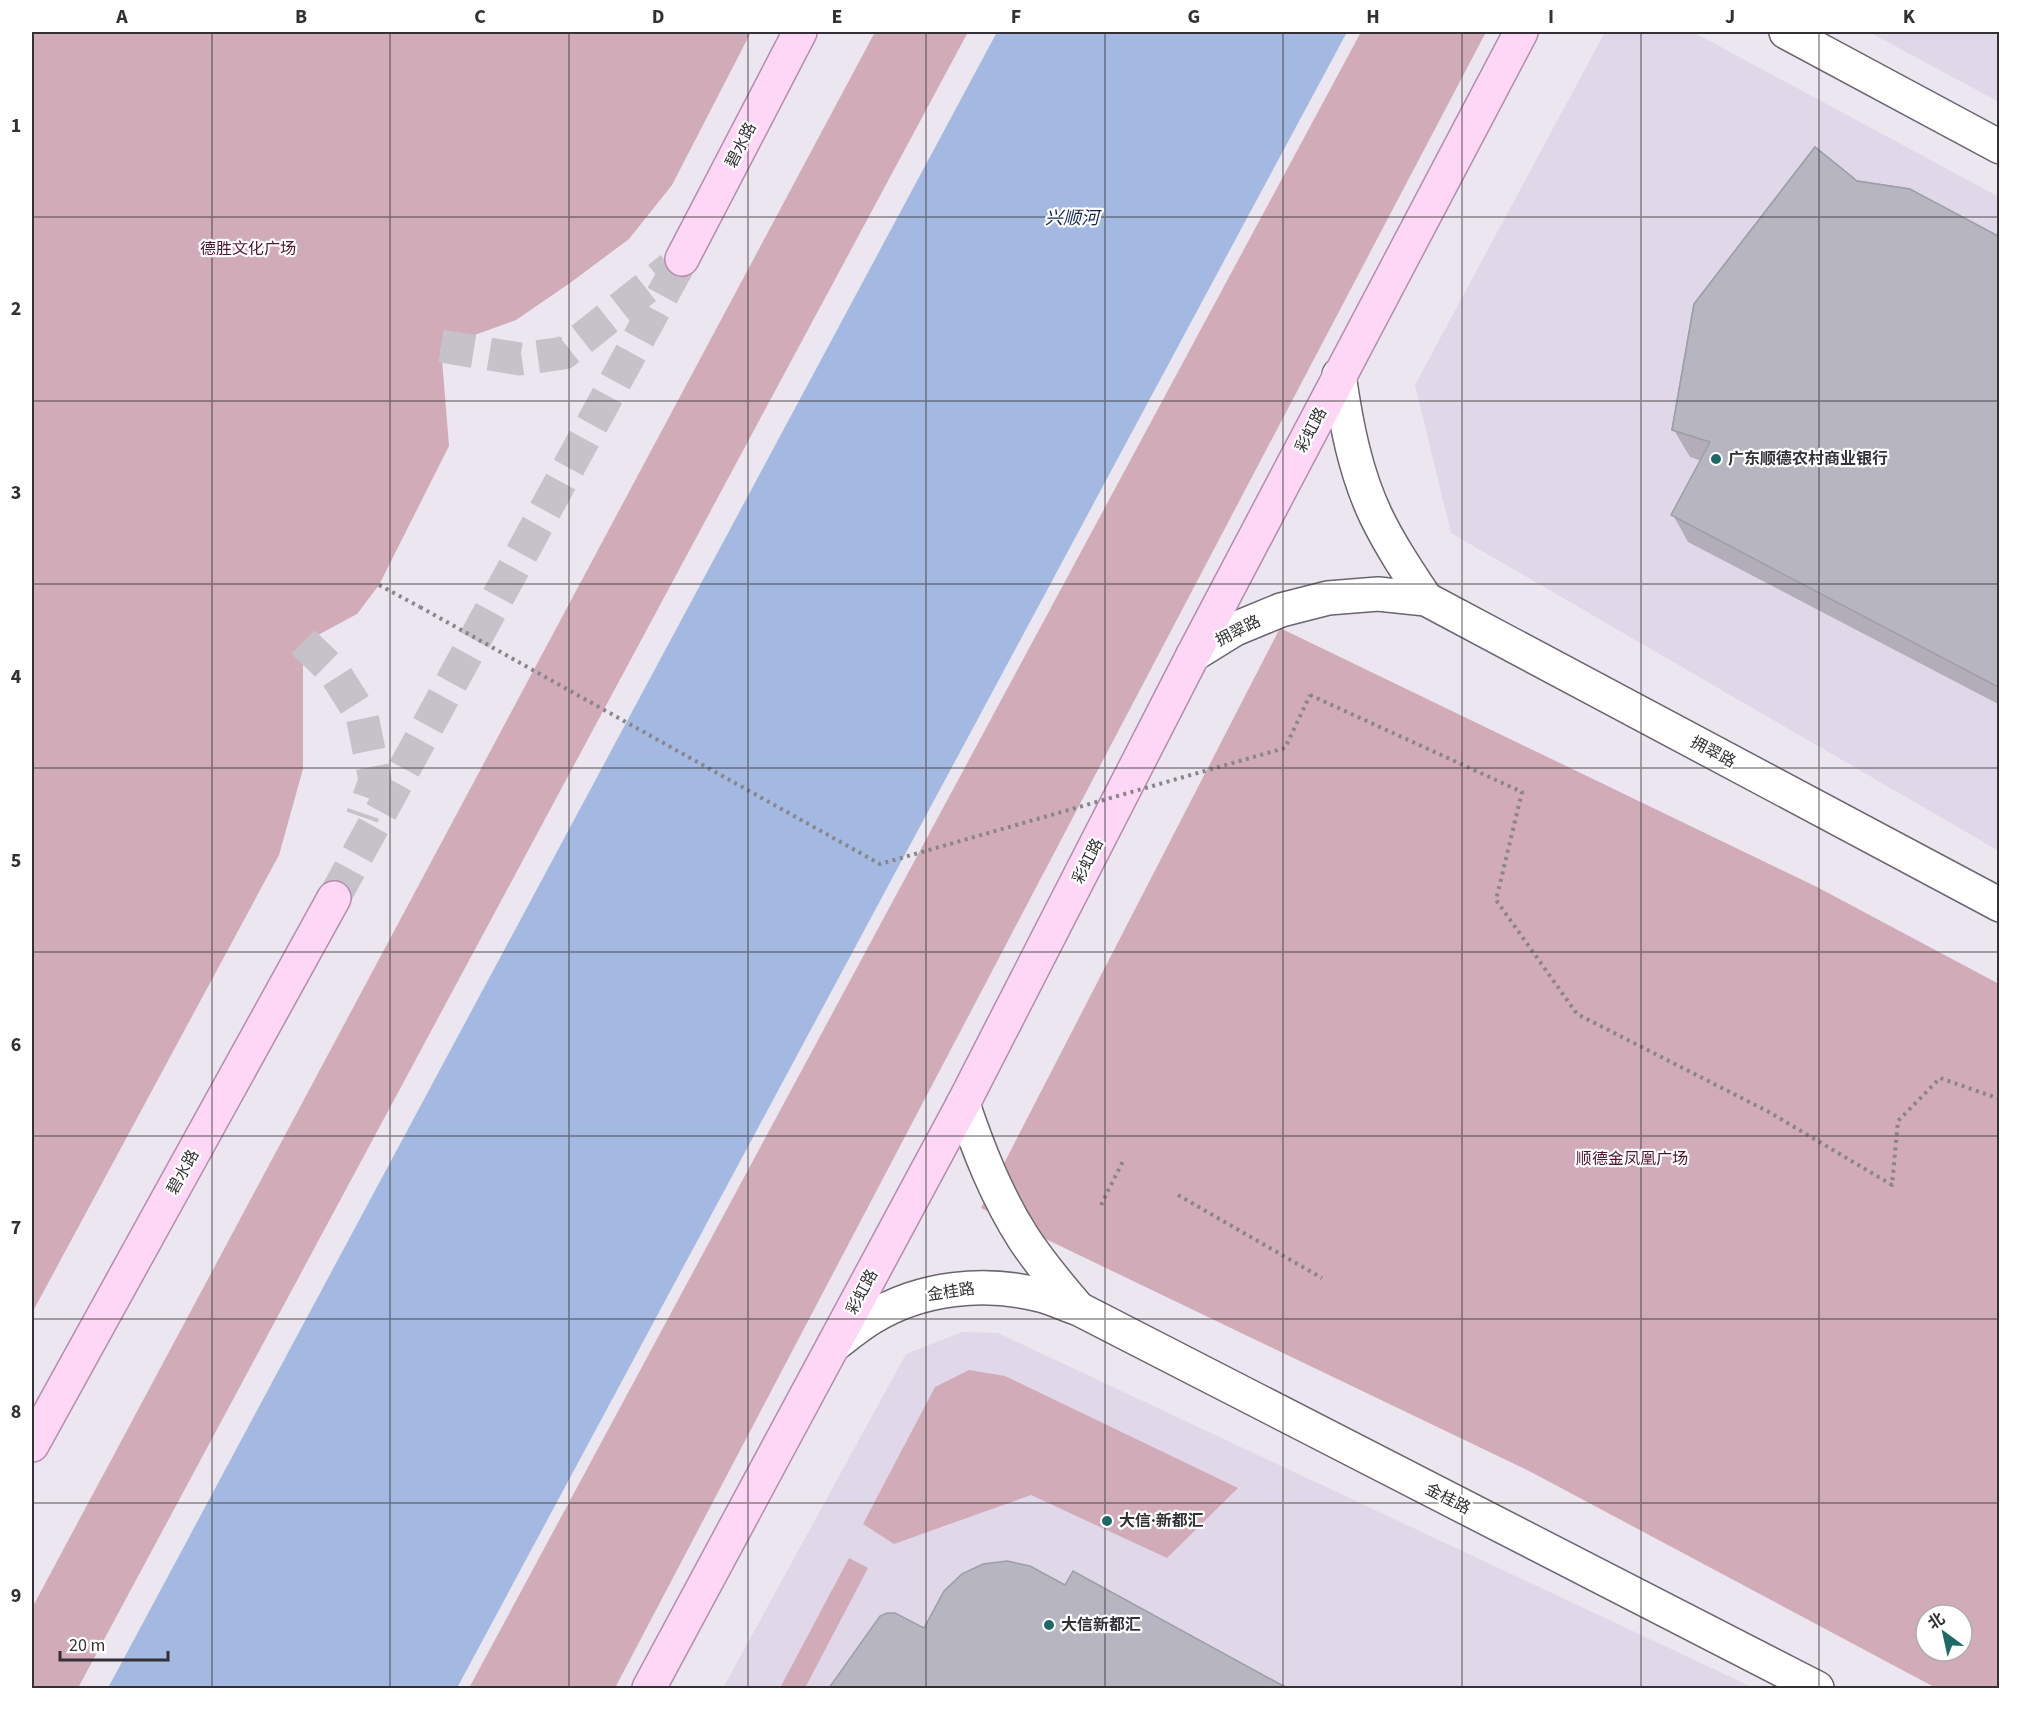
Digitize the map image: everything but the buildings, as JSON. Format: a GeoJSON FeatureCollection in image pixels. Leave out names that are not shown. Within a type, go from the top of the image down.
{"type":"FeatureCollection","features":[{"type":"Feature","properties":{"kind":"main road","name":"碧水路"},"geometry":{"type":"LineString","coordinates":[[682,259],[800,32]]}},
{"type":"Feature","properties":{"kind":"main road","name":"彩虹路"},"geometry":{"type":"LineString","coordinates":[[649,1689],[963,1104],[1193,655],[1521,32]]}},
{"type":"Feature","properties":{"kind":"main road","name":"碧水路"},"geometry":{"type":"LineString","coordinates":[[32,1445],[334,898]]}},
{"type":"Feature","properties":{"kind":"street"},"geometry":{"type":"LineString","coordinates":[[1786,32],[2000,147]]}},
{"type":"Feature","properties":{"kind":"street","name":"拥翠路"},"geometry":{"type":"LineString","coordinates":[[1339,375],[1348,433],[1358,470],[1372,506],[1399,558],[1426,599]]}},
{"type":"Feature","properties":{"kind":"street","name":"拥翠路"},"geometry":{"type":"LineString","coordinates":[[1193,655],[1234,629],[1281,610],[1328,598],[1378,594],[1426,599],[2000,905]]}},
{"type":"Feature","properties":{"kind":"street","name":"金桂路"},"geometry":{"type":"LineString","coordinates":[[963,1104],[980,1153],[1002,1200],[1024,1239],[1079,1310]]}},
{"type":"Feature","properties":{"kind":"street","name":"金桂路"},"geometry":{"type":"LineString","coordinates":[[834,1345],[872,1317],[915,1298],[961,1288],[1001,1288],[1041,1295],[1079,1310],[1817,1689]]}},
{"type":"Feature","properties":{"kind":"path"},"geometry":{"type":"LineString","coordinates":[[379,585],[880,864],[1285,748],[1310,695],[1522,792],[1496,900],[1577,1014],[1769,1112],[1892,1185],[1898,1121],[1940,1078],[2000,1099]]}},
{"type":"Feature","properties":{"kind":"path"},"geometry":{"type":"LineString","coordinates":[[1101,1205],[1123,1161]]}},
{"type":"Feature","properties":{"kind":"path"},"geometry":{"type":"LineString","coordinates":[[1178,1195],[1322,1278]]}},
{"type":"Feature","properties":{"kind":"shaded area","name":"广东顺德农村商业银行"},"geometry":{"type":"Polygon","coordinates":[[[1605,32],[1693,32],[1999,197],[1999,851],[1451,533],[1415,385],[1605,32]]]}},
{"type":"Feature","properties":{"kind":"shaded area"},"geometry":{"type":"Polygon","coordinates":[[[1869,32],[1999,32],[1999,102],[1869,32]]]}},
{"type":"Feature","properties":{"kind":"shaded area","name":"大信·新都汇"},"geometry":{"type":"Polygon","coordinates":[[[962,1332],[998,1333],[1754,1688],[723,1688],[906,1354],[962,1332]]]}},
{"type":"Feature","properties":{"kind":"green space","name":"德胜文化广场"},"geometry":{"type":"Polygon","coordinates":[[[32,32],[751,32],[672,185],[629,239],[516,320],[441,347],[449,446],[379,585],[357,614],[303,643],[303,769],[279,855],[32,1313],[32,32]]]}},
{"type":"Feature","properties":{"kind":"green space"},"geometry":{"type":"Polygon","coordinates":[[[875,32],[968,32],[78,1688],[32,1688],[32,1608],[875,32]]]}},
{"type":"Feature","properties":{"kind":"green space"},"geometry":{"type":"Polygon","coordinates":[[[1361,32],[1486,32],[615,1688],[469,1688],[1361,32]]]}},
{"type":"Feature","properties":{"kind":"green space","name":"顺德金凤凰广场"},"geometry":{"type":"Polygon","coordinates":[[[1280,628],[1817,887],[1999,984],[1999,1688],[1936,1688],[1531,1472],[981,1208],[1280,628]]]}},
{"type":"Feature","properties":{"kind":"green space"},"geometry":{"type":"Polygon","coordinates":[[[969,1370],[1005,1376],[1238,1488],[1167,1558],[1031,1495],[894,1544],[863,1524],[935,1387],[969,1370]]]}},
{"type":"Feature","properties":{"kind":"green space"},"geometry":{"type":"Polygon","coordinates":[[[849,1558],[868,1568],[805,1688],[780,1688],[849,1558]]]}},
{"type":"Feature","properties":{"kind":"water","name":"兴顺河"},"geometry":{"type":"Polygon","coordinates":[[[997,32],[1347,32],[457,1688],[108,1688],[997,32]]]}},
{"type":"Feature","properties":{"kind":"tunnel"},"geometry":{"type":"LineString","coordinates":[[334,898],[682,259]]}},
{"type":"Feature","properties":{"kind":"tunnel"},"geometry":{"type":"LineString","coordinates":[[441,346],[520,359],[564,353],[671,268]]}},
{"type":"Feature","properties":{"kind":"tunnel"},"geometry":{"type":"LineString","coordinates":[[303,642],[334,672],[362,716],[375,780],[362,817]]}},
{"type":"Feature","properties":{"kind":"place","name":"广东顺德农村商业银行"},"geometry":{"type":"Point","coordinates":[1716,459]}},
{"type":"Feature","properties":{"kind":"place","name":"大信·新都汇"},"geometry":{"type":"Point","coordinates":[1107,1521]}},
{"type":"Feature","properties":{"kind":"place","name":"大信新都汇"},"geometry":{"type":"Point","coordinates":[1049,1625]}}]}
